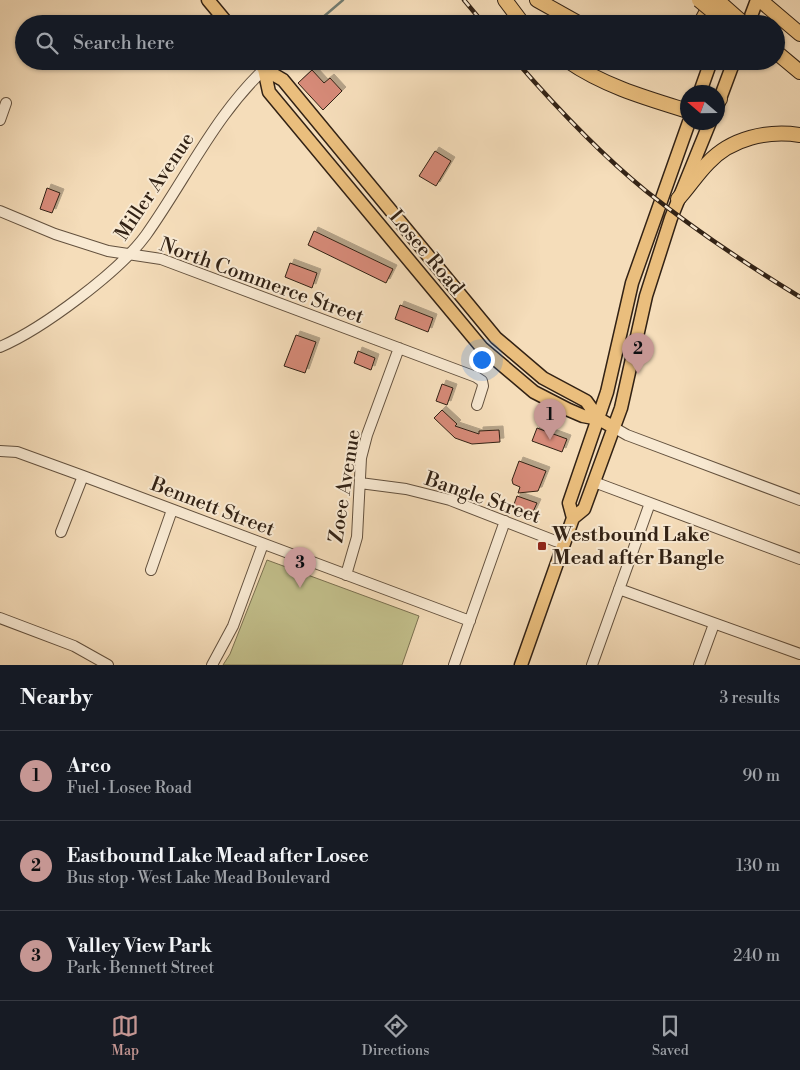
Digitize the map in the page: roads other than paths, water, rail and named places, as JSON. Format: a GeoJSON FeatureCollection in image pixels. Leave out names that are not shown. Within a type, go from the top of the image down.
{"type":"FeatureCollection","features":[{"type":"Feature","properties":{"kind":"highway"},"geometry":{"type":"LineString","coordinates":[[505,0],[516,15]]}},
{"type":"Feature","properties":{"kind":"highway"},"geometry":{"type":"LineString","coordinates":[[537,0],[564,15]]}},
{"type":"Feature","properties":{"kind":"highway"},"geometry":{"type":"LineString","coordinates":[[699,0],[716,15]]}},
{"type":"Feature","properties":{"kind":"highway"},"geometry":{"type":"LineString","coordinates":[[705,15],[713,0]]}},
{"type":"Feature","properties":{"kind":"highway"},"geometry":{"type":"LineString","coordinates":[[717,0],[734,15]]}},
{"type":"Feature","properties":{"kind":"highway"},"geometry":{"type":"LineString","coordinates":[[754,9],[777,15]]}},
{"type":"Feature","properties":{"kind":"highway"},"geometry":{"type":"LineString","coordinates":[[785,22],[800,34]]}},
{"type":"Feature","properties":{"kind":"highway"},"geometry":{"type":"LineString","coordinates":[[785,60],[800,72]]}},
{"type":"Feature","properties":{"kind":"highway"},"geometry":{"type":"LineString","coordinates":[[582,70],[622,90],[680,108]]}},
{"type":"Feature","properties":{"kind":"highway"},"geometry":{"type":"LineString","coordinates":[[678,199],[709,161],[730,146],[755,135],[786,133],[800,135]]}},
{"type":"Feature","properties":{"kind":"main road"},"geometry":{"type":"LineString","coordinates":[[208,0],[220,15]]}},
{"type":"Feature","properties":{"kind":"main road"},"geometry":{"type":"LineString","coordinates":[[730,15],[734,0]]}},
{"type":"Feature","properties":{"kind":"main road","name":"Losee Road"},"geometry":{"type":"LineString","coordinates":[[266,70],[270,92],[492,358],[534,392],[583,416],[599,419],[613,427]]}},
{"type":"Feature","properties":{"kind":"main road","name":"Losee Road"},"geometry":{"type":"LineString","coordinates":[[272,70],[283,80],[496,338],[543,378],[586,401],[599,419]]}},
{"type":"Feature","properties":{"kind":"main road"},"geometry":{"type":"LineString","coordinates":[[702,85],[708,70]]}},
{"type":"Feature","properties":{"kind":"main road"},"geometry":{"type":"LineString","coordinates":[[725,85],[730,70]]}},
{"type":"Feature","properties":{"kind":"main road"},"geometry":{"type":"LineString","coordinates":[[573,518],[570,502],[607,392],[629,292],[686,130]]}},
{"type":"Feature","properties":{"kind":"main road"},"geometry":{"type":"LineString","coordinates":[[520,665],[573,518],[584,509],[621,408],[646,296],[678,199],[707,130]]}},
{"type":"Feature","properties":{"kind":"main road"},"geometry":{"type":"LineString","coordinates":[[336,172],[346,174],[372,202],[381,205],[384,202]]}},
{"type":"Feature","properties":{"kind":"street","name":"Miller Avenue"},"geometry":{"type":"LineString","coordinates":[[0,347],[39,326],[70,304],[130,254],[146,235],[217,123],[260,70]]}},
{"type":"Feature","properties":{"kind":"street"},"geometry":{"type":"LineString","coordinates":[[0,120],[6,103]]}},
{"type":"Feature","properties":{"kind":"street","name":"North Commerce Street"},"geometry":{"type":"LineString","coordinates":[[0,211],[72,240],[108,251],[161,259],[400,348],[482,381],[483,386],[477,405]]}},
{"type":"Feature","properties":{"kind":"street","name":"Zoee Avenue"},"geometry":{"type":"LineString","coordinates":[[346,575],[357,537],[362,458],[367,434],[400,348]]}},
{"type":"Feature","properties":{"kind":"street","name":"Losee Road"},"geometry":{"type":"LineString","coordinates":[[613,427],[627,435],[800,500]]}},
{"type":"Feature","properties":{"kind":"street","name":"Bennett Street"},"geometry":{"type":"LineString","coordinates":[[0,451],[17,452],[470,621]]}},
{"type":"Feature","properties":{"kind":"street"},"geometry":{"type":"LineString","coordinates":[[61,532],[83,476]]}},
{"type":"Feature","properties":{"kind":"street"},"geometry":{"type":"LineString","coordinates":[[594,482],[800,559]]}},
{"type":"Feature","properties":{"kind":"street","name":"Bangle Street"},"geometry":{"type":"LineString","coordinates":[[360,483],[406,489],[441,498],[563,544]]}},
{"type":"Feature","properties":{"kind":"street"},"geometry":{"type":"LineString","coordinates":[[592,665],[650,503]]}},
{"type":"Feature","properties":{"kind":"street"},"geometry":{"type":"LineString","coordinates":[[150,570],[172,510]]}},
{"type":"Feature","properties":{"kind":"street"},"geometry":{"type":"LineString","coordinates":[[454,665],[505,521]]}},
{"type":"Feature","properties":{"kind":"street"},"geometry":{"type":"LineString","coordinates":[[212,665],[233,626],[263,544]]}},
{"type":"Feature","properties":{"kind":"street"},"geometry":{"type":"LineString","coordinates":[[619,589],[800,654]]}},
{"type":"Feature","properties":{"kind":"street"},"geometry":{"type":"LineString","coordinates":[[0,618],[74,646],[108,665]]}},
{"type":"Feature","properties":{"kind":"street"},"geometry":{"type":"LineString","coordinates":[[699,665],[714,624]]}},
{"type":"Feature","properties":{"kind":"waterway"},"geometry":{"type":"LineString","coordinates":[[326,15],[343,0]]}},
{"type":"Feature","properties":{"kind":"railway"},"geometry":{"type":"LineString","coordinates":[[464,0],[476,15]]}},
{"type":"Feature","properties":{"kind":"railway"},"geometry":{"type":"LineString","coordinates":[[524,70],[578,129],[646,191],[721,246],[800,297]]}},
{"type":"Feature","properties":{"kind":"place","name":"Eastbound Lake Mead after Losee"},"geometry":{"type":"Point","coordinates":[638,374]}},
{"type":"Feature","properties":{"kind":"place","name":"Arco"},"geometry":{"type":"Point","coordinates":[550,440]}},
{"type":"Feature","properties":{"kind":"place","name":"Westbound Lake Mead after Bangle"},"geometry":{"type":"Point","coordinates":[542,546]}},
{"type":"Feature","properties":{"kind":"place","name":"Valley View Park"},"geometry":{"type":"Point","coordinates":[300,588]}}]}
